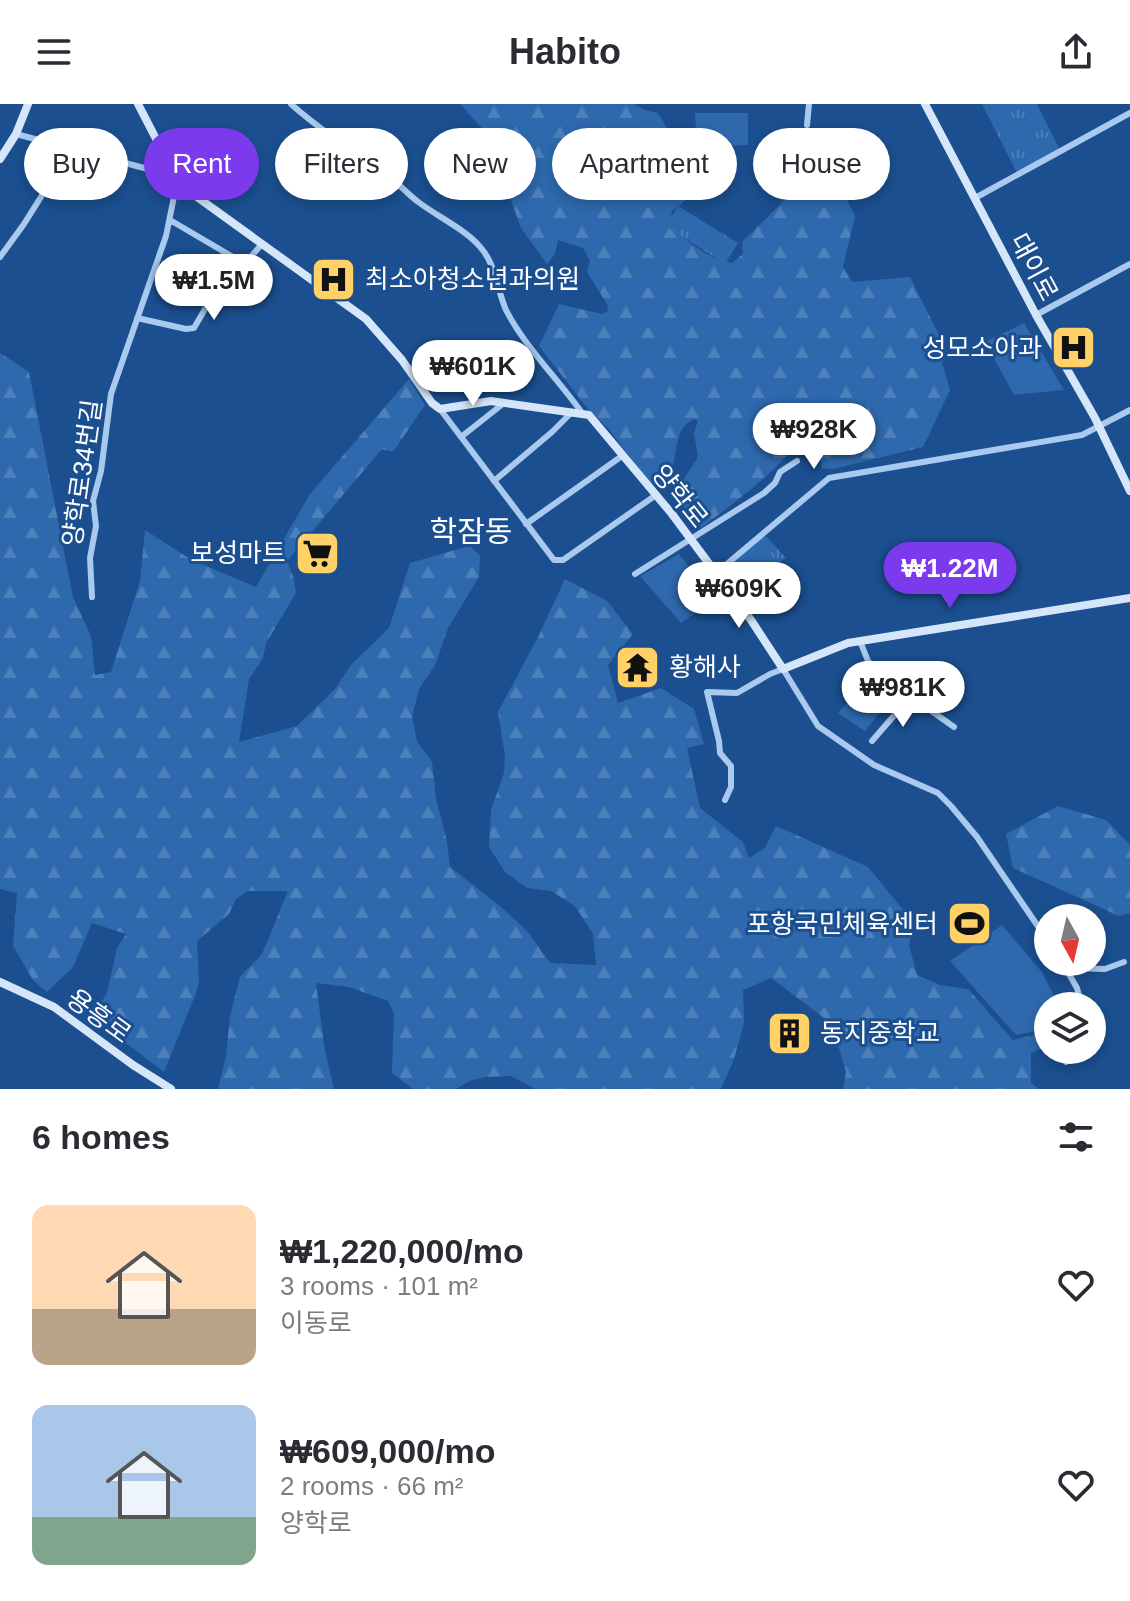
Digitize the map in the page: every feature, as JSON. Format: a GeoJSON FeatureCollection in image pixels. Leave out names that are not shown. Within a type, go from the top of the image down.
{"type":"FeatureCollection","features":[{"type":"Feature","properties":{"kind":"street"},"geometry":{"type":"LineString","coordinates":[[0,159],[16,134],[28,104]]}},
{"type":"Feature","properties":{"kind":"street"},"geometry":{"type":"LineString","coordinates":[[138,104],[151,128]]}},
{"type":"Feature","properties":{"kind":"street"},"geometry":{"type":"LineString","coordinates":[[291,104],[398,183],[416,200],[471,237],[493,270],[506,308],[520,332],[570,395],[577,412]]}},
{"type":"Feature","properties":{"kind":"street"},"geometry":{"type":"LineString","coordinates":[[807,125],[809,104]]}},
{"type":"Feature","properties":{"kind":"street","name":"대이로"},"geometry":{"type":"LineString","coordinates":[[925,104],[1099,427],[1130,491]]}},
{"type":"Feature","properties":{"kind":"street"},"geometry":{"type":"LineString","coordinates":[[975,198],[1130,113]]}},
{"type":"Feature","properties":{"kind":"street"},"geometry":{"type":"LineString","coordinates":[[16,134],[24,136]]}},
{"type":"Feature","properties":{"kind":"street"},"geometry":{"type":"LineString","coordinates":[[0,257],[39,200]]}},
{"type":"Feature","properties":{"kind":"street","name":"양학로34번길"},"geometry":{"type":"LineString","coordinates":[[92,597],[90,558],[96,526],[93,501],[101,471],[111,394],[145,301],[174,200]]}},
{"type":"Feature","properties":{"kind":"street"},"geometry":{"type":"LineString","coordinates":[[201,200],[366,319],[402,360],[554,560],[563,560],[656,495]]}},
{"type":"Feature","properties":{"kind":"street"},"geometry":{"type":"LineString","coordinates":[[170,220],[233,257],[247,261]]}},
{"type":"Feature","properties":{"kind":"street"},"geometry":{"type":"LineString","coordinates":[[137,318],[194,328],[227,271],[247,261],[261,245]]}},
{"type":"Feature","properties":{"kind":"street"},"geometry":{"type":"LineString","coordinates":[[1036,315],[1130,264]]}},
{"type":"Feature","properties":{"kind":"street"},"geometry":{"type":"LineString","coordinates":[[440,409],[474,402],[577,412]]}},
{"type":"Feature","properties":{"kind":"street"},"geometry":{"type":"LineString","coordinates":[[461,437],[504,403]]}},
{"type":"Feature","properties":{"kind":"street"},"geometry":{"type":"LineString","coordinates":[[715,574],[829,478],[1082,435],[1130,410]]}},
{"type":"Feature","properties":{"kind":"street"},"geometry":{"type":"LineString","coordinates":[[494,481],[577,412]]}},
{"type":"Feature","properties":{"kind":"street","name":"양학로"},"geometry":{"type":"LineString","coordinates":[[577,412],[589,415],[690,539],[751,620],[818,726],[874,765],[938,793],[977,837],[1034,920]]}},
{"type":"Feature","properties":{"kind":"street"},"geometry":{"type":"LineString","coordinates":[[526,524],[622,456]]}},
{"type":"Feature","properties":{"kind":"street"},"geometry":{"type":"LineString","coordinates":[[635,574],[764,493],[775,483],[780,472],[797,461]]}},
{"type":"Feature","properties":{"kind":"street"},"geometry":{"type":"LineString","coordinates":[[725,800],[731,787],[731,766],[720,753],[707,692],[737,693],[783,669],[848,643],[1130,598]]}},
{"type":"Feature","properties":{"kind":"street"},"geometry":{"type":"LineString","coordinates":[[860,641],[868,661],[898,688],[954,727]]}},
{"type":"Feature","properties":{"kind":"street"},"geometry":{"type":"LineString","coordinates":[[872,741],[911,696]]}},
{"type":"Feature","properties":{"kind":"street"},"geometry":{"type":"LineString","coordinates":[[1106,969],[1124,962]]}},
{"type":"Feature","properties":{"kind":"street","name":"용흥로"},"geometry":{"type":"LineString","coordinates":[[0,982],[54,1007],[171,1089]]}},
{"type":"Feature","properties":{"kind":"green space"},"geometry":{"type":"Polygon","coordinates":[[[460,104],[634,104],[658,113],[667,128],[552,128],[552,200],[686,200],[672,211],[670,226],[706,254],[732,263],[743,254],[742,242],[784,200],[847,200],[855,216],[843,267],[852,282],[910,277],[949,355],[942,362],[950,390],[923,447],[833,469],[822,468],[820,456],[810,450],[794,448],[762,480],[701,528],[677,498],[678,488],[698,457],[694,433],[698,421],[694,419],[688,423],[680,433],[673,466],[666,471],[664,482],[658,486],[651,485],[539,346],[559,304],[602,314],[608,311],[607,304],[587,272],[590,261],[583,248],[558,240],[555,254],[547,264],[521,228],[511,200],[536,200],[536,128],[482,128],[460,104]]]}},
{"type":"Feature","properties":{"kind":"green space"},"geometry":{"type":"Polygon","coordinates":[[[982,104],[1037,104],[1061,152],[1018,175],[982,104]]]}},
{"type":"Feature","properties":{"kind":"green space"},"geometry":{"type":"Polygon","coordinates":[[[695,113],[748,113],[748,145],[737,145],[737,128],[696,128],[695,113]]]}},
{"type":"Feature","properties":{"kind":"green space"},"geometry":{"type":"Polygon","coordinates":[[[678,206],[738,243],[725,264],[666,226],[678,206]]]}},
{"type":"Feature","properties":{"kind":"green space"},"geometry":{"type":"Polygon","coordinates":[[[1024,323],[1064,390],[1014,395],[985,342],[1024,323]]]}},
{"type":"Feature","properties":{"kind":"green space"},"geometry":{"type":"Polygon","coordinates":[[[0,353],[29,372],[73,597],[91,636],[95,675],[111,672],[140,581],[145,530],[190,559],[256,587],[310,494],[409,379],[425,405],[393,452],[382,449],[287,561],[296,593],[249,679],[239,742],[297,726],[389,628],[410,563],[469,546],[480,555],[479,577],[448,628],[435,665],[419,689],[412,717],[417,741],[432,762],[450,867],[528,932],[550,963],[596,965],[593,934],[575,906],[551,891],[527,888],[505,872],[489,847],[491,810],[504,773],[505,756],[498,712],[565,579],[607,601],[633,634],[608,665],[618,703],[661,688],[694,709],[704,744],[687,748],[700,808],[743,842],[749,858],[765,848],[776,826],[868,867],[900,906],[915,919],[909,945],[917,975],[940,985],[968,989],[1013,1040],[1034,1035],[1031,1083],[1039,1089],[843,1089],[846,1072],[832,1024],[771,978],[743,990],[744,1023],[734,1059],[721,1089],[535,1089],[511,1076],[485,1077],[469,1081],[456,1089],[413,1089],[392,1073],[394,1013],[388,1001],[349,987],[316,983],[325,1051],[334,1089],[218,1089],[240,977],[262,954],[288,891],[247,891],[236,899],[229,914],[197,941],[199,982],[164,1072],[92,1017],[107,993],[117,948],[126,934],[92,923],[73,967],[47,992],[33,980],[13,946],[17,893],[0,889],[0,353]]]}},
{"type":"Feature","properties":{"kind":"green space"},"geometry":{"type":"Polygon","coordinates":[[[765,535],[786,558],[732,593],[715,574],[765,535]]]}},
{"type":"Feature","properties":{"kind":"green space"},"geometry":{"type":"Polygon","coordinates":[[[679,554],[715,599],[681,623],[640,576],[679,554]]]}},
{"type":"Feature","properties":{"kind":"green space"},"geometry":{"type":"Polygon","coordinates":[[[867,679],[893,697],[865,731],[838,713],[867,679]]]}},
{"type":"Feature","properties":{"kind":"green space"},"geometry":{"type":"Polygon","coordinates":[[[1058,806],[1106,820],[1130,845],[1130,913],[1119,916],[1106,910],[1106,904],[1092,904],[1013,868],[1006,834],[1058,806]]]}},
{"type":"Feature","properties":{"kind":"green space"},"geometry":{"type":"Polygon","coordinates":[[[1002,925],[1034,963],[1034,976],[1044,976],[1052,992],[1034,992],[1034,1032],[1016,1035],[950,961],[1002,925]]]}},
{"type":"Feature","properties":{"kind":"place","name":"최소아청소년과의원"},"geometry":{"type":"Point","coordinates":[334,279]}},
{"type":"Feature","properties":{"kind":"place","name":"성모소아과"},"geometry":{"type":"Point","coordinates":[1073,348]}},
{"type":"Feature","properties":{"kind":"place","name":"보성마트"},"geometry":{"type":"Point","coordinates":[317,553]}},
{"type":"Feature","properties":{"kind":"place","name":"황해사"},"geometry":{"type":"Point","coordinates":[638,667]}},
{"type":"Feature","properties":{"kind":"place","name":"포항국민체육센터"},"geometry":{"type":"Point","coordinates":[969,924]}},
{"type":"Feature","properties":{"kind":"place","name":"동지중학교"},"geometry":{"type":"Point","coordinates":[789,1033]}},
{"type":"Feature","properties":{"kind":"district","name":"학잠동"},"geometry":{"type":"Point","coordinates":[471,531]}}]}
